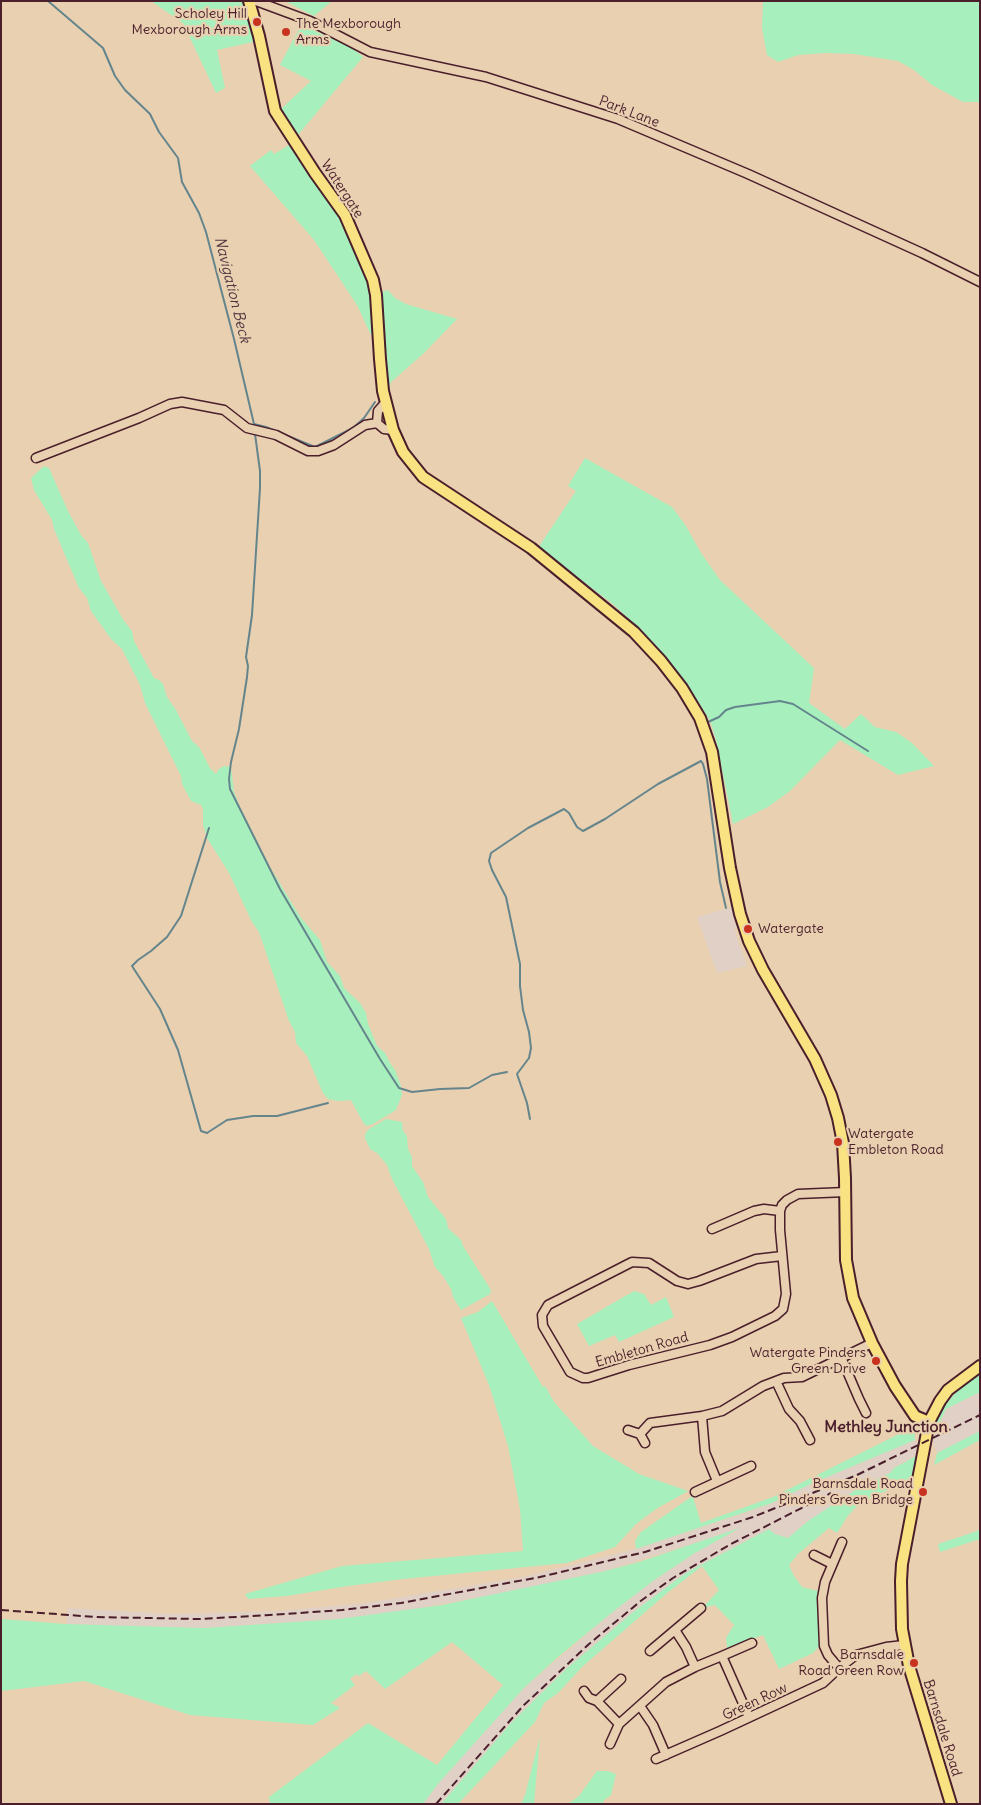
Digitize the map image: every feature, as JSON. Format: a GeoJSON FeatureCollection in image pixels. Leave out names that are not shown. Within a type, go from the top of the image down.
{"type":"FeatureCollection","features":[{"type":"Feature","properties":{"kind":"main road","name":"Watergate"},"geometry":{"type":"LineString","coordinates":[[249,1],[259,36],[275,112],[345,215],[373,280],[386,402],[393,430],[403,452],[423,477],[531,548],[634,632],[671,675],[700,718],[712,752],[730,868],[740,914],[749,941],[763,970],[815,1058],[831,1095],[840,1127],[846,1192],[848,1276],[858,1310],[882,1365],[910,1410],[918,1419],[929,1422]]}},
{"type":"Feature","properties":{"kind":"main road","name":"Barnsdale Road"},"geometry":{"type":"LineString","coordinates":[[951,1804],[904,1645],[901,1616],[902,1564],[929,1422],[948,1390],[980,1366]]}},
{"type":"Feature","properties":{"kind":"street","name":"Park Lane"},"geometry":{"type":"LineString","coordinates":[[256,1],[310,21],[370,52],[486,77],[618,119],[757,178],[922,253],[980,282]]}},
{"type":"Feature","properties":{"kind":"street"},"geometry":{"type":"LineString","coordinates":[[36,458],[170,404],[182,402],[224,410],[247,428],[276,435],[308,451],[318,451],[327,448],[365,425],[377,423]]}},
{"type":"Feature","properties":{"kind":"street"},"geometry":{"type":"LineString","coordinates":[[377,423],[378,411],[386,402]]}},
{"type":"Feature","properties":{"kind":"street"},"geometry":{"type":"LineString","coordinates":[[377,423],[384,429],[393,430]]}},
{"type":"Feature","properties":{"kind":"street"},"geometry":{"type":"LineString","coordinates":[[712,1229],[754,1211],[764,1209],[780,1211],[787,1200],[798,1194],[846,1192]]}},
{"type":"Feature","properties":{"kind":"street","name":"Embleton Road"},"geometry":{"type":"LineString","coordinates":[[780,1211],[786,1294],[783,1308],[775,1316],[732,1337],[583,1378],[570,1372],[543,1326],[542,1315],[548,1305],[632,1262],[649,1263],[677,1281],[688,1284],[756,1259],[782,1256]]}},
{"type":"Feature","properties":{"kind":"street"},"geometry":{"type":"LineString","coordinates":[[640,1434],[650,1423],[702,1416],[722,1411],[763,1386],[784,1378],[802,1377],[872,1343]]}},
{"type":"Feature","properties":{"kind":"street"},"geometry":{"type":"LineString","coordinates":[[842,1357],[858,1399],[866,1412]]}},
{"type":"Feature","properties":{"kind":"street"},"geometry":{"type":"LineString","coordinates":[[776,1381],[789,1409],[800,1421],[810,1440]]}},
{"type":"Feature","properties":{"kind":"street"},"geometry":{"type":"LineString","coordinates":[[702,1416],[705,1452],[717,1481]]}},
{"type":"Feature","properties":{"kind":"street"},"geometry":{"type":"LineString","coordinates":[[628,1430],[640,1434],[645,1443]]}},
{"type":"Feature","properties":{"kind":"street"},"geometry":{"type":"LineString","coordinates":[[695,1492],[752,1466]]}},
{"type":"Feature","properties":{"kind":"street"},"geometry":{"type":"LineString","coordinates":[[839,1668],[828,1655],[824,1641],[823,1591],[842,1542]]}},
{"type":"Feature","properties":{"kind":"street"},"geometry":{"type":"LineString","coordinates":[[814,1555],[832,1564]]}},
{"type":"Feature","properties":{"kind":"street"},"geometry":{"type":"LineString","coordinates":[[650,1651],[701,1608]]}},
{"type":"Feature","properties":{"kind":"street"},"geometry":{"type":"LineString","coordinates":[[675,1630],[686,1646],[695,1667]]}},
{"type":"Feature","properties":{"kind":"street"},"geometry":{"type":"LineString","coordinates":[[610,1744],[619,1724],[666,1682],[695,1667],[752,1643]]}},
{"type":"Feature","properties":{"kind":"street","name":"Green Row"},"geometry":{"type":"LineString","coordinates":[[656,1759],[823,1683],[856,1655],[904,1645]]}},
{"type":"Feature","properties":{"kind":"street"},"geometry":{"type":"LineString","coordinates":[[722,1656],[749,1717]]}},
{"type":"Feature","properties":{"kind":"street"},"geometry":{"type":"LineString","coordinates":[[597,1701],[621,1679]]}},
{"type":"Feature","properties":{"kind":"street"},"geometry":{"type":"LineString","coordinates":[[584,1691],[590,1698],[597,1701],[619,1724]]}},
{"type":"Feature","properties":{"kind":"street"},"geometry":{"type":"LineString","coordinates":[[640,1706],[653,1725],[666,1755]]}},
{"type":"Feature","properties":{"kind":"shaded area"},"geometry":{"type":"Polygon","coordinates":[[[732,907],[738,927],[734,929],[747,966],[717,973],[697,917],[732,907]]]}},
{"type":"Feature","properties":{"kind":"shaded area"},"geometry":{"type":"Polygon","coordinates":[[[980,1392],[980,1431],[937,1453],[931,1437],[934,1435],[946,1409],[980,1392]]]}},
{"type":"Feature","properties":{"kind":"shaded area"},"geometry":{"type":"Polygon","coordinates":[[[915,1440],[917,1443],[916,1456],[894,1467],[890,1473],[857,1489],[808,1521],[788,1538],[775,1534],[769,1529],[691,1570],[632,1613],[567,1668],[511,1723],[441,1804],[423,1804],[438,1784],[523,1689],[614,1611],[653,1581],[695,1553],[737,1530],[601,1572],[526,1589],[397,1612],[339,1619],[204,1628],[66,1624],[68,1608],[172,1614],[278,1611],[366,1603],[523,1577],[636,1549],[748,1512],[915,1440]]]}},
{"type":"Feature","properties":{"kind":"green space"},"geometry":{"type":"Polygon","coordinates":[[[151,1],[241,1],[250,19],[253,42],[217,50],[225,88],[216,93],[183,23],[151,1]]]}},
{"type":"Feature","properties":{"kind":"green space"},"geometry":{"type":"Polygon","coordinates":[[[285,1],[332,1],[314,16],[285,1]]]}},
{"type":"Feature","properties":{"kind":"green space"},"geometry":{"type":"Polygon","coordinates":[[[763,1],[980,1],[980,102],[963,102],[932,85],[914,70],[898,61],[854,54],[826,53],[798,55],[778,62],[767,55],[762,28],[763,1]]]}},
{"type":"Feature","properties":{"kind":"green space"},"geometry":{"type":"Polygon","coordinates":[[[301,25],[351,47],[363,57],[298,135],[281,109],[311,81],[280,65],[301,25]]]}},
{"type":"Feature","properties":{"kind":"green space"},"geometry":{"type":"Polygon","coordinates":[[[291,144],[336,207],[349,232],[369,281],[374,335],[371,335],[357,305],[314,240],[250,166],[271,150],[274,154],[291,144]]]}},
{"type":"Feature","properties":{"kind":"green space"},"geometry":{"type":"Polygon","coordinates":[[[388,290],[395,298],[406,304],[457,319],[423,354],[391,382],[388,392],[380,293],[388,290]]]}},
{"type":"Feature","properties":{"kind":"green space"},"geometry":{"type":"Polygon","coordinates":[[[585,458],[672,507],[720,580],[814,668],[809,703],[845,729],[861,714],[875,727],[896,732],[912,743],[934,766],[898,775],[840,740],[790,791],[768,807],[733,824],[716,740],[711,723],[698,701],[676,670],[645,634],[613,604],[538,548],[576,491],[568,486],[585,458]]]}},
{"type":"Feature","properties":{"kind":"green space"},"geometry":{"type":"Polygon","coordinates":[[[44,466],[49,468],[68,511],[81,535],[88,543],[101,581],[124,621],[132,631],[134,641],[154,678],[163,684],[167,697],[210,768],[216,774],[224,766],[231,767],[234,792],[271,869],[301,918],[320,940],[327,962],[340,976],[344,988],[360,1003],[366,1013],[368,1024],[377,1046],[385,1053],[395,1070],[402,1095],[396,1110],[373,1124],[367,1126],[364,1124],[351,1100],[338,1101],[328,1099],[323,1093],[307,1056],[296,1043],[295,1032],[289,1021],[259,932],[252,922],[229,873],[207,838],[203,825],[203,809],[201,805],[191,801],[182,784],[181,776],[145,703],[140,685],[122,649],[111,639],[91,611],[87,598],[79,588],[52,520],[34,490],[31,478],[44,466]]]}},
{"type":"Feature","properties":{"kind":"green space"},"geometry":{"type":"Polygon","coordinates":[[[386,1119],[402,1122],[403,1131],[407,1136],[408,1149],[412,1157],[412,1166],[423,1182],[428,1197],[446,1219],[448,1228],[461,1240],[491,1290],[490,1294],[461,1310],[453,1297],[451,1289],[435,1267],[429,1249],[392,1179],[387,1165],[377,1153],[370,1149],[365,1138],[365,1134],[369,1129],[386,1119]]]}},
{"type":"Feature","properties":{"kind":"green space"},"geometry":{"type":"Polygon","coordinates":[[[634,1291],[644,1294],[651,1305],[666,1297],[674,1317],[619,1342],[615,1335],[589,1346],[577,1324],[634,1291]]]}},
{"type":"Feature","properties":{"kind":"green space"},"geometry":{"type":"Polygon","coordinates":[[[492,1301],[543,1387],[545,1386],[554,1402],[593,1446],[639,1474],[688,1491],[656,1509],[636,1524],[615,1547],[567,1563],[403,1579],[287,1596],[248,1599],[245,1594],[342,1566],[523,1551],[520,1509],[508,1446],[489,1385],[461,1318],[478,1312],[492,1301]]]}},
{"type":"Feature","properties":{"kind":"green space"},"geometry":{"type":"Polygon","coordinates":[[[980,1372],[980,1392],[946,1409],[934,1435],[931,1437],[935,1423],[943,1408],[963,1384],[980,1372]]]}},
{"type":"Feature","properties":{"kind":"green space"},"geometry":{"type":"Polygon","coordinates":[[[914,1425],[915,1440],[813,1483],[772,1503],[636,1549],[635,1541],[641,1532],[691,1497],[693,1497],[701,1523],[773,1497],[914,1425]]]}},
{"type":"Feature","properties":{"kind":"green space"},"geometry":{"type":"Polygon","coordinates":[[[980,1431],[980,1440],[934,1465],[937,1453],[980,1431]]]}},
{"type":"Feature","properties":{"kind":"green space"},"geometry":{"type":"Polygon","coordinates":[[[916,1456],[911,1484],[877,1494],[855,1508],[837,1533],[829,1528],[798,1554],[789,1565],[802,1587],[818,1591],[820,1645],[813,1653],[779,1669],[763,1635],[727,1648],[726,1638],[734,1625],[715,1605],[706,1607],[705,1605],[719,1590],[702,1566],[666,1594],[583,1666],[558,1693],[544,1703],[535,1722],[458,1804],[441,1804],[511,1723],[567,1668],[632,1613],[676,1580],[691,1570],[769,1529],[775,1534],[788,1538],[808,1521],[857,1489],[890,1473],[894,1468],[916,1456]]]}},
{"type":"Feature","properties":{"kind":"green space"},"geometry":{"type":"Polygon","coordinates":[[[740,1528],[695,1553],[653,1581],[558,1657],[523,1689],[438,1784],[423,1804],[270,1804],[269,1797],[368,1723],[437,1765],[503,1685],[452,1642],[385,1689],[366,1671],[359,1676],[356,1674],[350,1679],[355,1685],[331,1703],[340,1708],[313,1725],[190,1715],[84,1681],[1,1691],[1,1619],[66,1624],[204,1628],[339,1619],[442,1605],[601,1572],[639,1562],[740,1528]]]}},
{"type":"Feature","properties":{"kind":"green space"},"geometry":{"type":"Polygon","coordinates":[[[980,1530],[980,1539],[940,1552],[938,1544],[980,1530]]]}},
{"type":"Feature","properties":{"kind":"green space"},"geometry":{"type":"Polygon","coordinates":[[[540,1737],[534,1804],[521,1804],[525,1795],[540,1737]]]}},
{"type":"Feature","properties":{"kind":"green space"},"geometry":{"type":"Polygon","coordinates":[[[597,1771],[608,1771],[616,1774],[611,1795],[603,1801],[604,1804],[568,1804],[579,1796],[597,1771]]]}},
{"type":"Feature","properties":{"kind":"waterway","name":"Navigation Beck"},"geometry":{"type":"LineString","coordinates":[[48,1],[103,48],[115,76],[125,90],[150,114],[159,132],[178,158],[182,182],[199,213],[206,232],[254,424],[315,447],[353,428],[364,418],[375,402]]}},
{"type":"Feature","properties":{"kind":"waterway"},"geometry":{"type":"LineString","coordinates":[[255,434],[260,471],[260,488],[252,615],[246,657],[248,666],[247,677],[239,729],[231,762],[230,789],[280,889],[399,1088],[412,1092],[469,1088],[492,1075],[507,1072]]}},
{"type":"Feature","properties":{"kind":"waterway"},"geometry":{"type":"LineString","coordinates":[[708,722],[719,717],[726,710],[735,707],[780,701],[793,704],[868,751]]}},
{"type":"Feature","properties":{"kind":"waterway"},"geometry":{"type":"LineString","coordinates":[[530,1119],[527,1103],[517,1074],[529,1058],[531,1048],[523,1010],[520,964],[506,897],[489,861],[491,853],[528,828],[564,809],[569,813],[577,827],[583,831],[605,819],[658,784],[701,761],[707,779],[720,882],[726,908]]}},
{"type":"Feature","properties":{"kind":"waterway"},"geometry":{"type":"LineString","coordinates":[[209,828],[181,916],[167,937],[132,966],[160,1009],[178,1050],[201,1131],[207,1133],[227,1120],[253,1116],[277,1116],[328,1103]]}},
{"type":"Feature","properties":{"kind":"railway"},"geometry":{"type":"LineString","coordinates":[[1,1610],[96,1617],[199,1619],[270,1615],[342,1610],[401,1603],[540,1577],[645,1552],[753,1517],[857,1475],[980,1415]]}},
{"type":"Feature","properties":{"kind":"railway"},"geometry":{"type":"LineString","coordinates":[[436,1804],[523,1706],[589,1644],[642,1600],[673,1578],[731,1544],[831,1493]]}},
{"type":"Feature","properties":{"kind":"place","name":"Scholey Hill Mexborough Arms"},"geometry":{"type":"Point","coordinates":[257,22]}},
{"type":"Feature","properties":{"kind":"place","name":"The Mexborough Arms"},"geometry":{"type":"Point","coordinates":[286,32]}},
{"type":"Feature","properties":{"kind":"place","name":"Watergate"},"geometry":{"type":"Point","coordinates":[748,929]}},
{"type":"Feature","properties":{"kind":"place","name":"Watergate Embleton Road"},"geometry":{"type":"Point","coordinates":[838,1142]}},
{"type":"Feature","properties":{"kind":"place","name":"Watergate Pinders Green Drive"},"geometry":{"type":"Point","coordinates":[876,1361]}},
{"type":"Feature","properties":{"kind":"place","name":"Barnsdale Road Pinders Green Bridge"},"geometry":{"type":"Point","coordinates":[923,1492]}},
{"type":"Feature","properties":{"kind":"place","name":"Barnsdale Road Green Row"},"geometry":{"type":"Point","coordinates":[914,1663]}},
{"type":"Feature","properties":{"kind":"district","name":"Methley Junction"},"geometry":{"type":"Point","coordinates":[886,1427]}}]}
